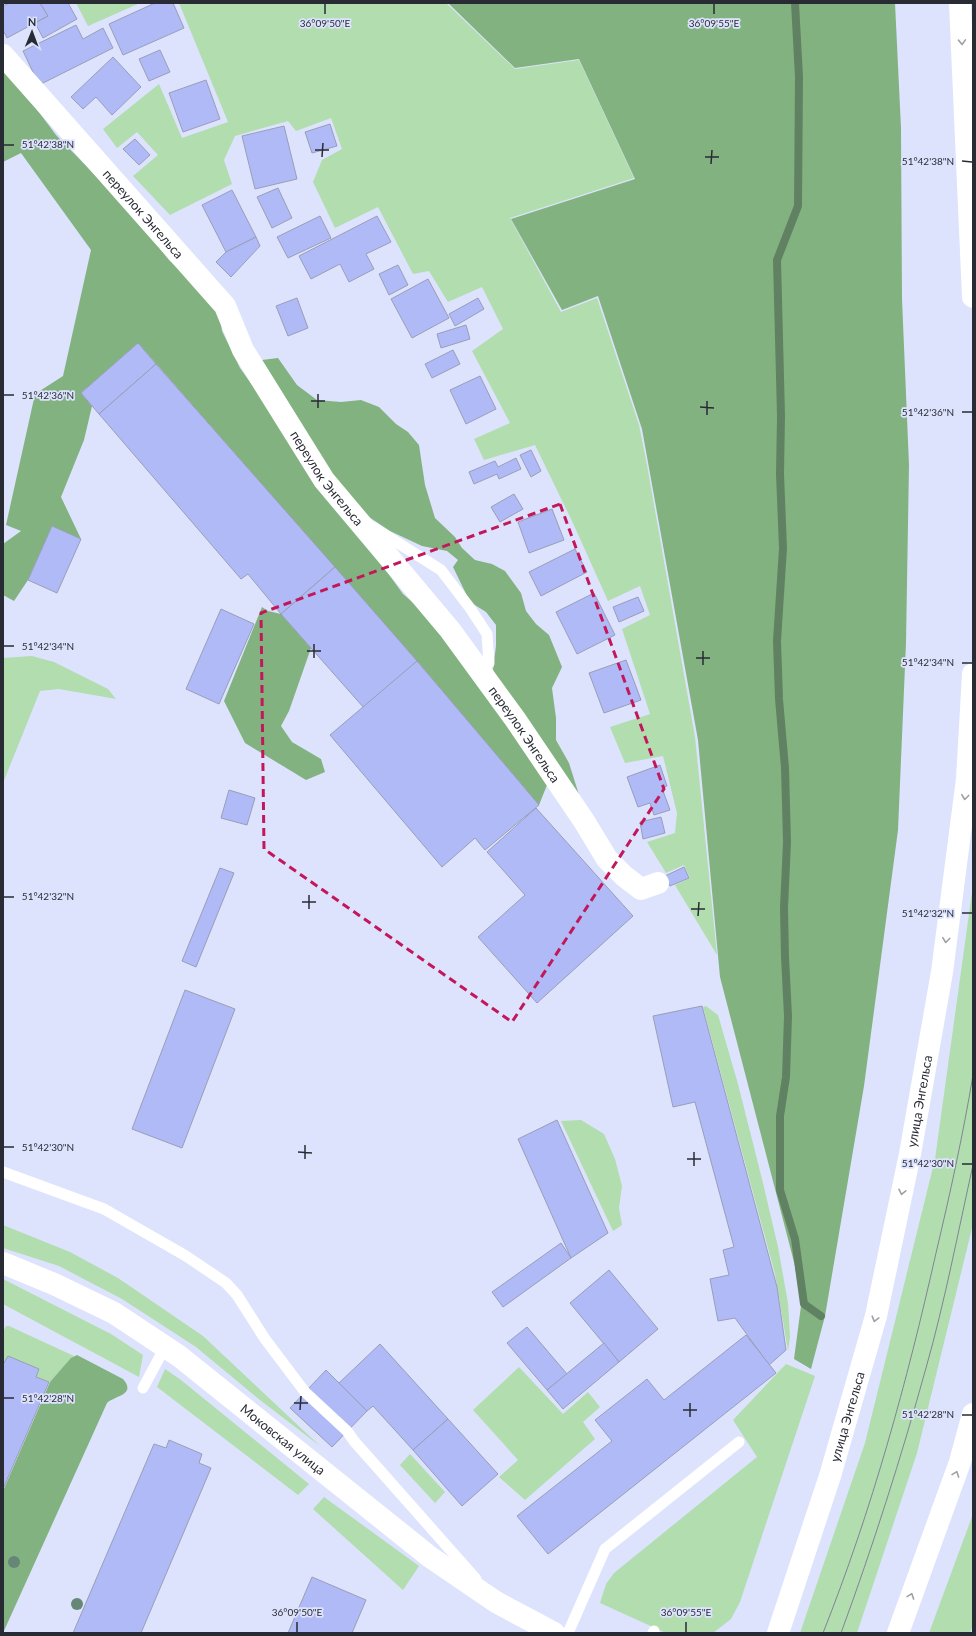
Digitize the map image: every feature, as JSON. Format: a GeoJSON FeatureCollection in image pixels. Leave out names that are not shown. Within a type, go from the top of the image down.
{"type":"FeatureCollection","features":[{"type":"Feature","properties":{"kind":"street"},"geometry":{"type":"LineString","coordinates":[[960,3],[973,297]]}},
{"type":"Feature","properties":{"kind":"street","name":"переулок Энгельса"},"geometry":{"type":"LineString","coordinates":[[3,55],[225,306],[243,350],[324,480],[450,630],[584,821],[607,859],[624,876],[641,889],[658,883]]}},
{"type":"Feature","properties":{"kind":"street","name":"улица Энгельса"},"geometry":{"type":"LineString","coordinates":[[778,1633],[830,1476],[876,1316],[910,1154],[942,972],[967,779],[973,674]]}},
{"type":"Feature","properties":{"kind":"street","name":"Моковская улица"},"geometry":{"type":"LineString","coordinates":[[3,1264],[54,1284],[114,1314],[179,1356],[430,1557],[496,1602],[554,1633]]}},
{"type":"Feature","properties":{"kind":"street"},"geometry":{"type":"LineString","coordinates":[[898,1633],[960,1462],[973,1414]]}},
{"type":"Feature","properties":{"kind":"street"},"geometry":{"type":"LineString","coordinates":[[771,1633],[790,1600]]}},
{"type":"Feature","properties":{"kind":"lane"},"geometry":{"type":"LineString","coordinates":[[346,508],[371,526],[441,570],[470,608],[487,634],[489,663],[478,668]]}},
{"type":"Feature","properties":{"kind":"lane"},"geometry":{"type":"LineString","coordinates":[[3,1172],[104,1209],[186,1256],[232,1289],[265,1339],[305,1392],[348,1431],[354,1441],[496,1602]]}},
{"type":"Feature","properties":{"kind":"lane"},"geometry":{"type":"LineString","coordinates":[[143,1388],[164,1347]]}},
{"type":"Feature","properties":{"kind":"lane"},"geometry":{"type":"LineString","coordinates":[[568,1633],[605,1548],[739,1442]]}},
{"type":"Feature","properties":{"kind":"highlighted area"},"geometry":{"type":"Polygon","coordinates":[[[560,504],[664,789],[512,1022],[264,849],[261,613],[560,504]]]}},
{"type":"Feature","properties":{"kind":"green space"},"geometry":{"type":"Polygon","coordinates":[[[76,3],[140,3],[88,26],[76,3]]]}},
{"type":"Feature","properties":{"kind":"green space"},"geometry":{"type":"Polygon","coordinates":[[[179,3],[446,3],[515,69],[579,60],[634,178],[510,218],[561,312],[597,298],[639,425],[695,737],[717,955],[675,885],[690,878],[684,865],[666,873],[647,842],[675,833],[677,813],[663,756],[625,763],[610,727],[650,714],[622,629],[650,615],[640,586],[608,601],[572,521],[535,445],[484,460],[474,439],[510,423],[472,351],[503,329],[482,287],[448,302],[429,271],[413,274],[378,207],[335,228],[313,182],[322,160],[342,149],[331,118],[296,131],[288,121],[235,136],[224,160],[232,184],[170,215],[133,176],[158,155],[137,132],[117,148],[103,129],[159,84],[182,138],[228,122],[179,3]]]}},
{"type":"Feature","properties":{"kind":"green space"},"geometry":{"type":"Polygon","coordinates":[[[448,3],[895,3],[901,128],[902,299],[909,465],[906,643],[898,830],[864,1086],[825,1316],[811,1369],[794,1359],[801,1306],[795,1266],[720,977],[698,740],[642,429],[598,296],[562,310],[511,219],[635,179],[579,59],[515,68],[448,3]]]}},
{"type":"Feature","properties":{"kind":"green space"},"geometry":{"type":"Polygon","coordinates":[[[3,64],[56,135],[132,213],[169,260],[203,292],[220,315],[222,331],[240,368],[403,594],[433,620],[549,780],[539,805],[417,661],[138,343],[81,393],[92,406],[84,440],[61,497],[81,539],[52,526],[28,580],[14,601],[3,595],[3,544],[21,531],[6,525],[35,394],[63,376],[91,250],[21,153],[3,162],[3,64]]]}},
{"type":"Feature","properties":{"kind":"green space"},"geometry":{"type":"Polygon","coordinates":[[[278,358],[297,385],[317,400],[341,402],[361,400],[379,407],[396,424],[408,432],[419,445],[425,485],[435,518],[455,537],[462,548],[475,560],[492,564],[505,571],[521,593],[526,611],[536,624],[549,635],[562,667],[552,688],[556,718],[556,740],[569,763],[580,798],[501,685],[493,670],[496,646],[496,625],[486,612],[470,602],[453,567],[458,560],[447,551],[422,546],[390,531],[369,517],[350,499],[334,477],[262,360],[278,358]]]}},
{"type":"Feature","properties":{"kind":"green space"},"geometry":{"type":"Polygon","coordinates":[[[262,607],[268,611],[281,614],[311,648],[289,711],[281,726],[292,742],[321,759],[325,772],[306,780],[245,743],[224,701],[262,607]]]}},
{"type":"Feature","properties":{"kind":"green space"},"geometry":{"type":"Polygon","coordinates":[[[32,656],[54,662],[108,689],[116,699],[59,689],[40,691],[3,783],[3,658],[32,656]]]}},
{"type":"Feature","properties":{"kind":"green space"},"geometry":{"type":"Polygon","coordinates":[[[973,885],[973,1224],[917,1453],[857,1633],[800,1633],[865,1443],[935,1159],[973,885]]]}},
{"type":"Feature","properties":{"kind":"green space"},"geometry":{"type":"Polygon","coordinates":[[[706,1006],[718,1015],[738,1084],[763,1183],[778,1247],[788,1303],[790,1337],[788,1351],[775,1274],[703,1007],[706,1006]]]}},
{"type":"Feature","properties":{"kind":"green space"},"geometry":{"type":"Polygon","coordinates":[[[581,1120],[604,1134],[615,1159],[622,1186],[619,1208],[622,1225],[613,1231],[561,1121],[581,1120]]]}},
{"type":"Feature","properties":{"kind":"green space"},"geometry":{"type":"Polygon","coordinates":[[[3,1225],[70,1252],[118,1278],[203,1336],[320,1446],[260,1400],[196,1347],[122,1299],[59,1266],[3,1248],[3,1225]]]}},
{"type":"Feature","properties":{"kind":"green space"},"geometry":{"type":"Polygon","coordinates":[[[3,1279],[111,1334],[143,1355],[139,1377],[3,1304],[3,1279]]]}},
{"type":"Feature","properties":{"kind":"green space"},"geometry":{"type":"Polygon","coordinates":[[[6,1326],[9,1326],[74,1356],[50,1382],[36,1377],[39,1369],[8,1356],[4,1363],[3,1332],[6,1326]]]}},
{"type":"Feature","properties":{"kind":"green space"},"geometry":{"type":"Polygon","coordinates":[[[77,1355],[123,1379],[127,1384],[127,1389],[126,1392],[107,1403],[3,1633],[3,1491],[50,1382],[71,1358],[77,1355]]]}},
{"type":"Feature","properties":{"kind":"green space"},"geometry":{"type":"Polygon","coordinates":[[[786,1364],[815,1376],[740,1602],[731,1619],[713,1633],[666,1633],[600,1603],[606,1584],[614,1573],[757,1457],[733,1420],[786,1364]]]}},
{"type":"Feature","properties":{"kind":"green space"},"geometry":{"type":"Polygon","coordinates":[[[519,1367],[563,1414],[588,1392],[600,1407],[583,1422],[595,1439],[525,1500],[499,1477],[518,1460],[473,1410],[519,1367]]]}},
{"type":"Feature","properties":{"kind":"green space"},"geometry":{"type":"Polygon","coordinates":[[[165,1369],[181,1380],[309,1484],[298,1495],[157,1387],[165,1369]]]}},
{"type":"Feature","properties":{"kind":"green space"},"geometry":{"type":"Polygon","coordinates":[[[410,1454],[445,1492],[435,1503],[400,1465],[410,1454]]]}},
{"type":"Feature","properties":{"kind":"green space"},"geometry":{"type":"Polygon","coordinates":[[[324,1497],[419,1566],[403,1590],[313,1509],[324,1497]]]}},
{"type":"Feature","properties":{"kind":"green space"},"geometry":{"type":"Polygon","coordinates":[[[973,1514],[973,1625],[970,1633],[929,1633],[973,1514]]]}},
{"type":"Feature","properties":{"kind":"building"},"geometry":{"type":"Polygon","coordinates":[[[9,3],[40,3],[48,16],[7,38],[3,30],[3,6],[9,3]]]}},
{"type":"Feature","properties":{"kind":"building"},"geometry":{"type":"Polygon","coordinates":[[[40,3],[68,3],[77,19],[43,38],[35,23],[48,16],[40,3]]]}},
{"type":"Feature","properties":{"kind":"building"},"geometry":{"type":"Polygon","coordinates":[[[155,3],[173,3],[184,28],[123,55],[109,24],[155,3]]]}},
{"type":"Feature","properties":{"kind":"building"},"geometry":{"type":"Polygon","coordinates":[[[76,25],[83,39],[103,28],[113,48],[39,85],[23,51],[76,25]]]}},
{"type":"Feature","properties":{"kind":"building"},"geometry":{"type":"Polygon","coordinates":[[[160,50],[170,72],[149,81],[139,59],[160,50]]]}},
{"type":"Feature","properties":{"kind":"building"},"geometry":{"type":"Polygon","coordinates":[[[113,57],[141,87],[112,115],[96,97],[83,109],[71,97],[113,57]]]}},
{"type":"Feature","properties":{"kind":"building"},"geometry":{"type":"Polygon","coordinates":[[[206,80],[220,119],[183,132],[169,93],[206,80]]]}},
{"type":"Feature","properties":{"kind":"building"},"geometry":{"type":"Polygon","coordinates":[[[330,124],[337,146],[312,153],[305,132],[330,124]]]}},
{"type":"Feature","properties":{"kind":"building"},"geometry":{"type":"Polygon","coordinates":[[[284,126],[297,179],[255,189],[242,136],[284,126]]]}},
{"type":"Feature","properties":{"kind":"building"},"geometry":{"type":"Polygon","coordinates":[[[135,139],[150,155],[139,165],[123,149],[135,139]]]}},
{"type":"Feature","properties":{"kind":"building"},"geometry":{"type":"Polygon","coordinates":[[[278,188],[292,218],[272,228],[257,197],[278,188]]]}},
{"type":"Feature","properties":{"kind":"building"},"geometry":{"type":"Polygon","coordinates":[[[232,190],[256,237],[226,252],[202,205],[232,190]]]}},
{"type":"Feature","properties":{"kind":"building"},"geometry":{"type":"Polygon","coordinates":[[[320,216],[331,238],[288,258],[277,237],[320,216]]]}},
{"type":"Feature","properties":{"kind":"building"},"geometry":{"type":"Polygon","coordinates":[[[377,216],[391,242],[366,254],[374,269],[349,282],[340,264],[311,279],[299,256],[377,216]]]}},
{"type":"Feature","properties":{"kind":"building"},"geometry":{"type":"Polygon","coordinates":[[[256,237],[260,246],[231,277],[216,262],[226,252],[256,237]]]}},
{"type":"Feature","properties":{"kind":"building"},"geometry":{"type":"Polygon","coordinates":[[[398,265],[408,285],[389,295],[379,274],[398,265]]]}},
{"type":"Feature","properties":{"kind":"building"},"geometry":{"type":"Polygon","coordinates":[[[428,279],[449,318],[412,338],[391,299],[428,279]]]}},
{"type":"Feature","properties":{"kind":"building"},"geometry":{"type":"Polygon","coordinates":[[[297,298],[308,328],[288,336],[276,306],[297,298]]]}},
{"type":"Feature","properties":{"kind":"building"},"geometry":{"type":"Polygon","coordinates":[[[478,298],[484,309],[455,326],[449,314],[478,298]]]}},
{"type":"Feature","properties":{"kind":"building"},"geometry":{"type":"Polygon","coordinates":[[[466,325],[470,339],[441,348],[437,334],[466,325]]]}},
{"type":"Feature","properties":{"kind":"building"},"geometry":{"type":"Polygon","coordinates":[[[138,343],[156,364],[99,414],[81,393],[138,343]]]}},
{"type":"Feature","properties":{"kind":"building"},"geometry":{"type":"Polygon","coordinates":[[[453,350],[460,364],[432,378],[425,364],[453,350]]]}},
{"type":"Feature","properties":{"kind":"building"},"geometry":{"type":"Polygon","coordinates":[[[156,364],[335,567],[281,614],[248,574],[241,579],[99,414],[156,364]]]}},
{"type":"Feature","properties":{"kind":"building"},"geometry":{"type":"Polygon","coordinates":[[[480,376],[496,409],[466,424],[450,390],[480,376]]]}},
{"type":"Feature","properties":{"kind":"building"},"geometry":{"type":"Polygon","coordinates":[[[531,450],[541,471],[531,477],[520,455],[531,450]]]}},
{"type":"Feature","properties":{"kind":"building"},"geometry":{"type":"Polygon","coordinates":[[[516,458],[521,469],[499,479],[497,474],[474,484],[469,472],[495,461],[498,467],[516,458]]]}},
{"type":"Feature","properties":{"kind":"building"},"geometry":{"type":"Polygon","coordinates":[[[514,494],[523,509],[500,522],[491,507],[514,494]]]}},
{"type":"Feature","properties":{"kind":"building"},"geometry":{"type":"Polygon","coordinates":[[[552,509],[564,540],[529,553],[518,522],[552,509]]]}},
{"type":"Feature","properties":{"kind":"building"},"geometry":{"type":"Polygon","coordinates":[[[52,526],[81,539],[57,593],[28,580],[52,526]]]}},
{"type":"Feature","properties":{"kind":"building"},"geometry":{"type":"Polygon","coordinates":[[[575,549],[587,572],[541,596],[529,572],[575,549]]]}},
{"type":"Feature","properties":{"kind":"building"},"geometry":{"type":"Polygon","coordinates":[[[335,567],[417,661],[364,708],[281,614],[335,567]]]}},
{"type":"Feature","properties":{"kind":"building"},"geometry":{"type":"Polygon","coordinates":[[[594,593],[615,635],[577,654],[556,612],[594,593]]]}},
{"type":"Feature","properties":{"kind":"building"},"geometry":{"type":"Polygon","coordinates":[[[638,597],[644,611],[619,622],[613,607],[638,597]]]}},
{"type":"Feature","properties":{"kind":"building"},"geometry":{"type":"Polygon","coordinates":[[[221,609],[254,624],[219,704],[186,689],[221,609]]]}},
{"type":"Feature","properties":{"kind":"building"},"geometry":{"type":"Polygon","coordinates":[[[626,660],[641,700],[604,713],[589,673],[626,660]]]}},
{"type":"Feature","properties":{"kind":"building"},"geometry":{"type":"Polygon","coordinates":[[[417,661],[539,805],[485,850],[475,838],[442,867],[330,735],[417,661]]]}},
{"type":"Feature","properties":{"kind":"building"},"geometry":{"type":"Polygon","coordinates":[[[660,765],[667,786],[662,788],[670,810],[654,815],[650,803],[638,807],[627,777],[660,765]]]}},
{"type":"Feature","properties":{"kind":"building"},"geometry":{"type":"Polygon","coordinates":[[[229,790],[255,798],[247,825],[221,818],[229,790]]]}},
{"type":"Feature","properties":{"kind":"building"},"geometry":{"type":"Polygon","coordinates":[[[536,808],[633,916],[537,1003],[478,937],[525,895],[487,852],[536,808]]]}},
{"type":"Feature","properties":{"kind":"building"},"geometry":{"type":"Polygon","coordinates":[[[661,817],[665,833],[643,839],[640,822],[661,817]]]}},
{"type":"Feature","properties":{"kind":"building"},"geometry":{"type":"Polygon","coordinates":[[[684,867],[689,878],[670,886],[665,876],[684,867]]]}},
{"type":"Feature","properties":{"kind":"building"},"geometry":{"type":"Polygon","coordinates":[[[220,868],[234,873],[196,967],[182,961],[220,868]]]}},
{"type":"Feature","properties":{"kind":"building"},"geometry":{"type":"Polygon","coordinates":[[[185,990],[235,1009],[182,1148],[132,1129],[185,990]]]}},
{"type":"Feature","properties":{"kind":"building"},"geometry":{"type":"Polygon","coordinates":[[[702,1006],[777,1287],[786,1350],[769,1365],[735,1318],[718,1321],[710,1279],[729,1275],[723,1250],[734,1247],[695,1102],[673,1107],[653,1016],[702,1006]]]}},
{"type":"Feature","properties":{"kind":"building"},"geometry":{"type":"Polygon","coordinates":[[[557,1120],[608,1233],[571,1258],[518,1139],[557,1120]]]}},
{"type":"Feature","properties":{"kind":"building"},"geometry":{"type":"Polygon","coordinates":[[[561,1243],[571,1258],[503,1307],[492,1292],[561,1243]]]}},
{"type":"Feature","properties":{"kind":"building"},"geometry":{"type":"Polygon","coordinates":[[[609,1270],[658,1329],[619,1362],[570,1303],[609,1270]]]}},
{"type":"Feature","properties":{"kind":"building"},"geometry":{"type":"Polygon","coordinates":[[[527,1327],[567,1374],[547,1390],[507,1343],[527,1327]]]}},
{"type":"Feature","properties":{"kind":"building"},"geometry":{"type":"Polygon","coordinates":[[[746,1335],[776,1373],[548,1554],[517,1516],[612,1441],[595,1420],[647,1379],[664,1400],[746,1335]]]}},
{"type":"Feature","properties":{"kind":"building"},"geometry":{"type":"Polygon","coordinates":[[[604,1343],[619,1362],[563,1409],[547,1390],[604,1343]]]}},
{"type":"Feature","properties":{"kind":"building"},"geometry":{"type":"Polygon","coordinates":[[[380,1344],[448,1419],[413,1450],[373,1406],[367,1411],[339,1383],[380,1344]]]}},
{"type":"Feature","properties":{"kind":"building"},"geometry":{"type":"Polygon","coordinates":[[[8,1356],[39,1369],[36,1377],[49,1382],[3,1489],[3,1362],[4,1363],[8,1356]]]}},
{"type":"Feature","properties":{"kind":"building"},"geometry":{"type":"Polygon","coordinates":[[[326,1370],[367,1411],[332,1447],[290,1408],[326,1370]]]}},
{"type":"Feature","properties":{"kind":"building"},"geometry":{"type":"Polygon","coordinates":[[[448,1419],[498,1474],[462,1506],[413,1450],[448,1419]]]}},
{"type":"Feature","properties":{"kind":"building"},"geometry":{"type":"Polygon","coordinates":[[[169,1440],[202,1454],[199,1463],[211,1468],[141,1633],[73,1633],[154,1444],[166,1448],[169,1440]]]}},
{"type":"Feature","properties":{"kind":"building"},"geometry":{"type":"Polygon","coordinates":[[[312,1577],[366,1600],[352,1633],[288,1633],[312,1577]]]}},
{"type":"Feature","properties":{"kind":"waterway"},"geometry":{"type":"LineString","coordinates":[[795,3],[799,77],[798,206],[777,260],[781,416],[780,474],[783,548],[777,641],[779,699],[785,768],[787,842],[784,908],[788,1016],[786,1077],[780,1116],[780,1190],[795,1239],[804,1304],[821,1316]]}},
{"type":"Feature","properties":{"kind":"tram line"},"geometry":{"type":"LineString","coordinates":[[823,1633],[841,1587],[873,1493],[913,1350],[961,1142],[973,1075]]}},
{"type":"Feature","properties":{"kind":"tram line"},"geometry":{"type":"LineString","coordinates":[[841,1633],[886,1502],[926,1368],[945,1292],[973,1165]]}}]}
